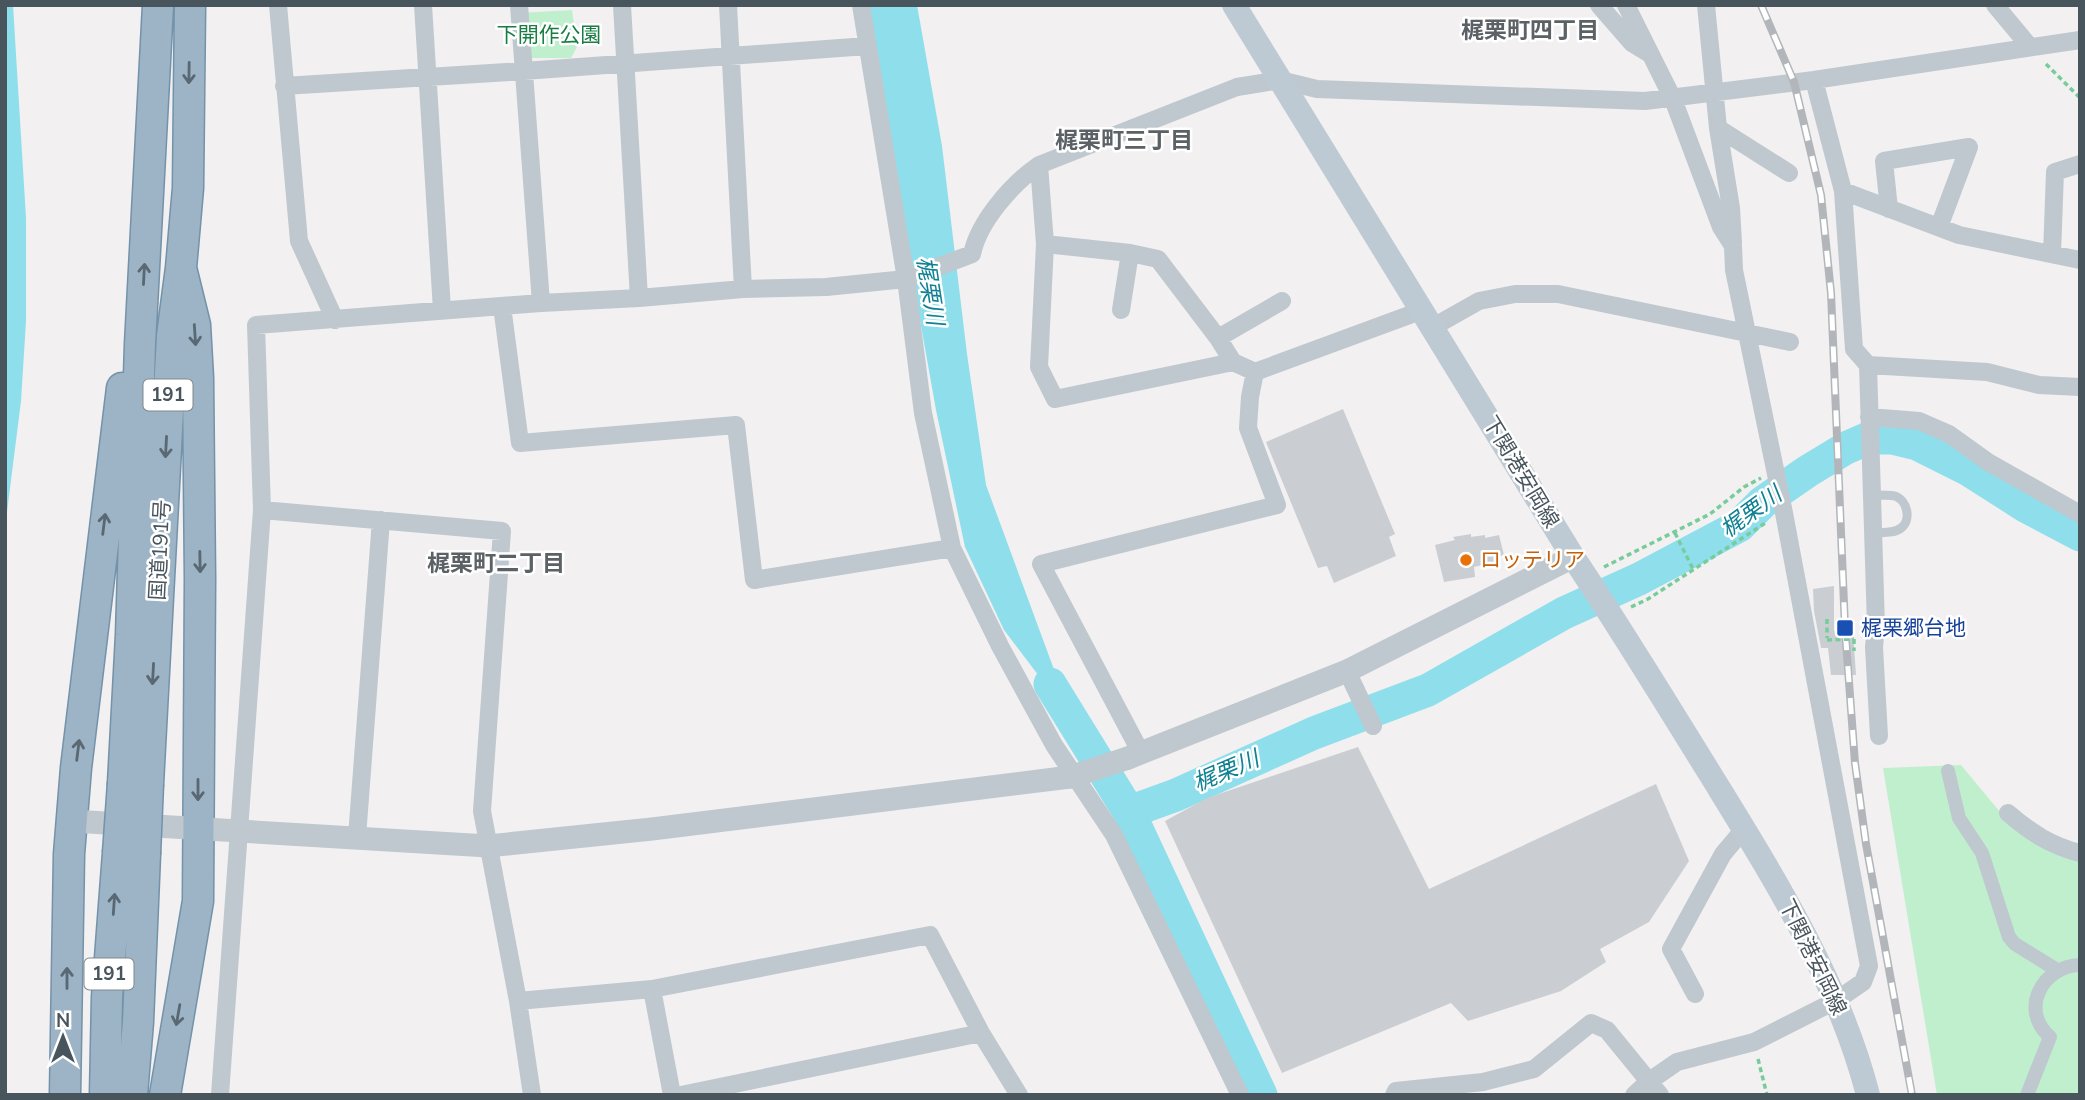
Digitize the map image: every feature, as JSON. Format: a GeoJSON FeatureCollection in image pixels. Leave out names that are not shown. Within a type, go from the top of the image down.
{"type":"FeatureCollection","features":[{"type":"Feature","properties":{"kind":"highway","name":"国道191号"},"geometry":{"type":"LineString","coordinates":[[135,784],[131,635],[140,344],[158,5]]}},
{"type":"Feature","properties":{"kind":"highway","name":"国道191号"},"geometry":{"type":"LineString","coordinates":[[132,1095],[138,1022],[132,853],[135,784],[172,337],[188,188],[190,5]]}},
{"type":"Feature","properties":{"kind":"highway"},"geometry":{"type":"LineString","coordinates":[[165,1095],[198,901],[198,378],[195,325],[181,268]]}},
{"type":"Feature","properties":{"kind":"highway"},"geometry":{"type":"LineString","coordinates":[[65,1095],[67,921],[72,821],[122,386],[140,344]]}},
{"type":"Feature","properties":{"kind":"highway","name":"国道191号"},"geometry":{"type":"LineString","coordinates":[[105,1095],[107,997],[132,853]]}},
{"type":"Feature","properties":{"kind":"main road","name":"下関港安岡線"},"geometry":{"type":"LineString","coordinates":[[1234,5],[1744,829],[1808,940],[1837,1000],[1868,1095]]}},
{"type":"Feature","properties":{"kind":"street"},"geometry":{"type":"LineString","coordinates":[[278,5],[299,241],[335,320]]}},
{"type":"Feature","properties":{"kind":"street"},"geometry":{"type":"LineString","coordinates":[[423,5],[442,310]]}},
{"type":"Feature","properties":{"kind":"street"},"geometry":{"type":"LineString","coordinates":[[519,5],[541,303]]}},
{"type":"Feature","properties":{"kind":"street"},"geometry":{"type":"LineString","coordinates":[[622,5],[639,298]]}},
{"type":"Feature","properties":{"kind":"street"},"geometry":{"type":"LineString","coordinates":[[728,5],[743,289]]}},
{"type":"Feature","properties":{"kind":"street"},"geometry":{"type":"LineString","coordinates":[[861,5],[906,279],[923,413],[952,548],[1000,646],[1054,745],[1114,835],[1240,1095]]}},
{"type":"Feature","properties":{"kind":"street"},"geometry":{"type":"LineString","coordinates":[[1599,5],[1632,43],[1650,54]]}},
{"type":"Feature","properties":{"kind":"street"},"geometry":{"type":"LineString","coordinates":[[1626,5],[1673,99],[1721,227],[1733,246]]}},
{"type":"Feature","properties":{"kind":"street"},"geometry":{"type":"LineString","coordinates":[[1634,1095],[1654,1088],[1677,1062],[1754,1042],[1837,1000],[1863,982],[1869,967],[1783,510],[1734,270],[1731,208],[1717,128],[1716,90],[1706,5]]}},
{"type":"Feature","properties":{"kind":"street"},"geometry":{"type":"LineString","coordinates":[[1995,5],[2030,47]]}},
{"type":"Feature","properties":{"kind":"street"},"geometry":{"type":"LineString","coordinates":[[220,1095],[241,832],[262,510],[256,325],[743,289],[826,287],[906,279],[972,254],[974,241],[1008,191],[1040,165],[1237,86],[1280,80],[1317,89],[1601,100],[1673,99],[1716,90],[1814,80],[2080,40]]}},
{"type":"Feature","properties":{"kind":"street"},"geometry":{"type":"LineString","coordinates":[[285,86],[867,46]]}},
{"type":"Feature","properties":{"kind":"street"},"geometry":{"type":"LineString","coordinates":[[1814,80],[1843,191],[1854,349],[1868,365],[1874,648],[1879,736]]}},
{"type":"Feature","properties":{"kind":"street"},"geometry":{"type":"LineString","coordinates":[[1717,128],[1789,173]]}},
{"type":"Feature","properties":{"kind":"street"},"geometry":{"type":"LineString","coordinates":[[1889,209],[1884,161],[1969,147],[1938,228]]}},
{"type":"Feature","properties":{"kind":"street"},"geometry":{"type":"LineString","coordinates":[[2052,254],[2055,172],[2080,164]]}},
{"type":"Feature","properties":{"kind":"street"},"geometry":{"type":"LineString","coordinates":[[1040,165],[1045,244],[1039,367],[1055,399],[1233,362]]}},
{"type":"Feature","properties":{"kind":"street"},"geometry":{"type":"LineString","coordinates":[[1843,191],[1959,236],[2080,260]]}},
{"type":"Feature","properties":{"kind":"street"},"geometry":{"type":"LineString","coordinates":[[1045,244],[1130,253],[1158,259],[1233,362],[1255,372],[1428,319],[1479,300],[1514,294],[1558,294],[1790,342]]}},
{"type":"Feature","properties":{"kind":"street"},"geometry":{"type":"LineString","coordinates":[[1121,310],[1130,253]]}},
{"type":"Feature","properties":{"kind":"street"},"geometry":{"type":"LineString","coordinates":[[1218,338],[1282,301]]}},
{"type":"Feature","properties":{"kind":"street"},"geometry":{"type":"LineString","coordinates":[[502,306],[520,443],[736,425],[754,580],[952,548]]}},
{"type":"Feature","properties":{"kind":"street"},"geometry":{"type":"LineString","coordinates":[[1868,365],[1987,372],[2039,385],[2080,387]]}},
{"type":"Feature","properties":{"kind":"street"},"geometry":{"type":"LineString","coordinates":[[1135,755],[1041,564],[1277,505],[1248,428],[1255,372]]}},
{"type":"Feature","properties":{"kind":"street"},"geometry":{"type":"LineString","coordinates":[[1869,420],[1919,421],[1949,434],[1988,462],[2080,514]]}},
{"type":"Feature","properties":{"kind":"street"},"geometry":{"type":"LineString","coordinates":[[262,510],[502,531],[482,811],[518,1000],[532,1095]]}},
{"type":"Feature","properties":{"kind":"street"},"geometry":{"type":"LineString","coordinates":[[357,837],[381,520]]}},
{"type":"Feature","properties":{"kind":"street"},"geometry":{"type":"LineString","coordinates":[[72,821],[488,846],[652,829],[1070,777],[1135,755],[1347,671],[1583,572]]}},
{"type":"Feature","properties":{"kind":"street"},"geometry":{"type":"LineString","coordinates":[[1347,671],[1373,726]]}},
{"type":"Feature","properties":{"kind":"street"},"geometry":{"type":"LineString","coordinates":[[1948,771],[1959,818],[1982,853],[2009,937],[2015,944],[2057,970]]}},
{"type":"Feature","properties":{"kind":"street"},"geometry":{"type":"LineString","coordinates":[[2008,813],[2035,835],[2056,846],[2080,853]]}},
{"type":"Feature","properties":{"kind":"street"},"geometry":{"type":"LineString","coordinates":[[1695,994],[1671,949],[1723,854],[1744,829]]}},
{"type":"Feature","properties":{"kind":"street"},"geometry":{"type":"LineString","coordinates":[[518,1000],[652,989],[930,935],[981,1033],[1019,1095]]}},
{"type":"Feature","properties":{"kind":"street"},"geometry":{"type":"LineString","coordinates":[[2027,1095],[2050,1037],[2038,1025],[2037,994],[2057,970],[2069,965],[2080,965]]}},
{"type":"Feature","properties":{"kind":"street"},"geometry":{"type":"LineString","coordinates":[[652,989],[672,1095]]}},
{"type":"Feature","properties":{"kind":"street"},"geometry":{"type":"LineString","coordinates":[[1394,1095],[1396,1091],[1485,1089],[1534,1069],[1591,1023],[1607,1030],[1654,1088]]}},
{"type":"Feature","properties":{"kind":"street"},"geometry":{"type":"LineString","coordinates":[[681,1095],[981,1033]]}},
{"type":"Feature","properties":{"kind":"lane"},"geometry":{"type":"LineString","coordinates":[[1872,495],[1894,496],[1903,500],[1907,508],[1906,521],[1902,528],[1873,533]]}},
{"type":"Feature","properties":{"kind":"path"},"geometry":{"type":"LineString","coordinates":[[2030,47],[2080,98]]}},
{"type":"Feature","properties":{"kind":"path"},"geometry":{"type":"LineString","coordinates":[[1583,572],[1675,533],[1710,514],[1744,487],[1775,472]]}},
{"type":"Feature","properties":{"kind":"path"},"geometry":{"type":"LineString","coordinates":[[1613,616],[1648,599],[1783,510]]}},
{"type":"Feature","properties":{"kind":"path"},"geometry":{"type":"LineString","coordinates":[[1675,533],[1693,570]]}},
{"type":"Feature","properties":{"kind":"path"},"geometry":{"type":"LineString","coordinates":[[1827,619],[1827,640],[1854,639]]}},
{"type":"Feature","properties":{"kind":"path"},"geometry":{"type":"LineString","coordinates":[[1754,1042],[1767,1095]]}},
{"type":"Feature","properties":{"kind":"green space","name":"下開作公園"},"geometry":{"type":"Polygon","coordinates":[[[572,10],[577,47],[571,58],[528,58],[519,13],[572,10]]]}},
{"type":"Feature","properties":{"kind":"green space"},"geometry":{"type":"Polygon","coordinates":[[[1961,765],[2000,812],[2080,857],[2080,1095],[1937,1095],[1883,768],[1961,765]]]}},
{"type":"Feature","properties":{"kind":"water"},"geometry":{"type":"Polygon","coordinates":[[[5,5],[13,5],[26,218],[26,321],[21,401],[5,528],[5,5]]]}},
{"type":"Feature","properties":{"kind":"water"},"geometry":{"type":"Polygon","coordinates":[[[864,5],[917,5],[942,146],[986,485],[1073,721],[1004,630],[965,547],[936,410],[864,5]]]}},
{"type":"Feature","properties":{"kind":"building"},"geometry":{"type":"Polygon","coordinates":[[[1343,409],[1395,534],[1389,537],[1396,556],[1334,583],[1327,566],[1318,568],[1266,442],[1343,409]]]}},
{"type":"Feature","properties":{"kind":"building","name":"ロッテリア"},"geometry":{"type":"Polygon","coordinates":[[[1471,534],[1471,537],[1485,535],[1485,538],[1499,535],[1504,555],[1493,558],[1494,562],[1474,567],[1475,577],[1444,582],[1435,545],[1455,540],[1453,537],[1471,534]]]}},
{"type":"Feature","properties":{"kind":"building","name":"梶栗郷台地"},"geometry":{"type":"Polygon","coordinates":[[[1834,586],[1834,631],[1853,631],[1856,675],[1831,675],[1828,648],[1821,648],[1813,589],[1834,586]]]}},
{"type":"Feature","properties":{"kind":"building"},"geometry":{"type":"Polygon","coordinates":[[[1358,747],[1429,889],[1656,784],[1689,861],[1649,922],[1600,949],[1606,962],[1561,991],[1468,1021],[1451,1003],[1282,1073],[1165,821],[1207,798],[1358,747]]]}},
{"type":"Feature","properties":{"kind":"waterway","name":"梶栗川"},"geometry":{"type":"LineString","coordinates":[[1129,812],[1176,795],[1314,733],[1428,690],[1564,613],[1639,579],[1739,526],[1763,502],[1808,471],[1846,448],[1869,438],[1892,438],[1917,444],[1969,470],[2027,507],[2080,535]]}},
{"type":"Feature","properties":{"kind":"waterway"},"geometry":{"type":"LineString","coordinates":[[1050,684],[1129,812],[1261,1095]]}},
{"type":"Feature","properties":{"kind":"railway"},"geometry":{"type":"LineString","coordinates":[[1761,5],[1794,82],[1821,195],[1831,293],[1845,628],[1855,763],[1866,844],[1912,1095]]}},
{"type":"Feature","properties":{"kind":"place","name":"ロッテリア"},"geometry":{"type":"Point","coordinates":[1466,560]}},
{"type":"Feature","properties":{"kind":"place","name":"梶栗郷台地"},"geometry":{"type":"Point","coordinates":[1845,628]}},
{"type":"Feature","properties":{"kind":"district","name":"梶栗町四丁目"},"geometry":{"type":"Point","coordinates":[1530,30]}},
{"type":"Feature","properties":{"kind":"district","name":"梶栗町三丁目"},"geometry":{"type":"Point","coordinates":[1124,140]}},
{"type":"Feature","properties":{"kind":"district","name":"梶栗町二丁目"},"geometry":{"type":"Point","coordinates":[496,563]}}]}
